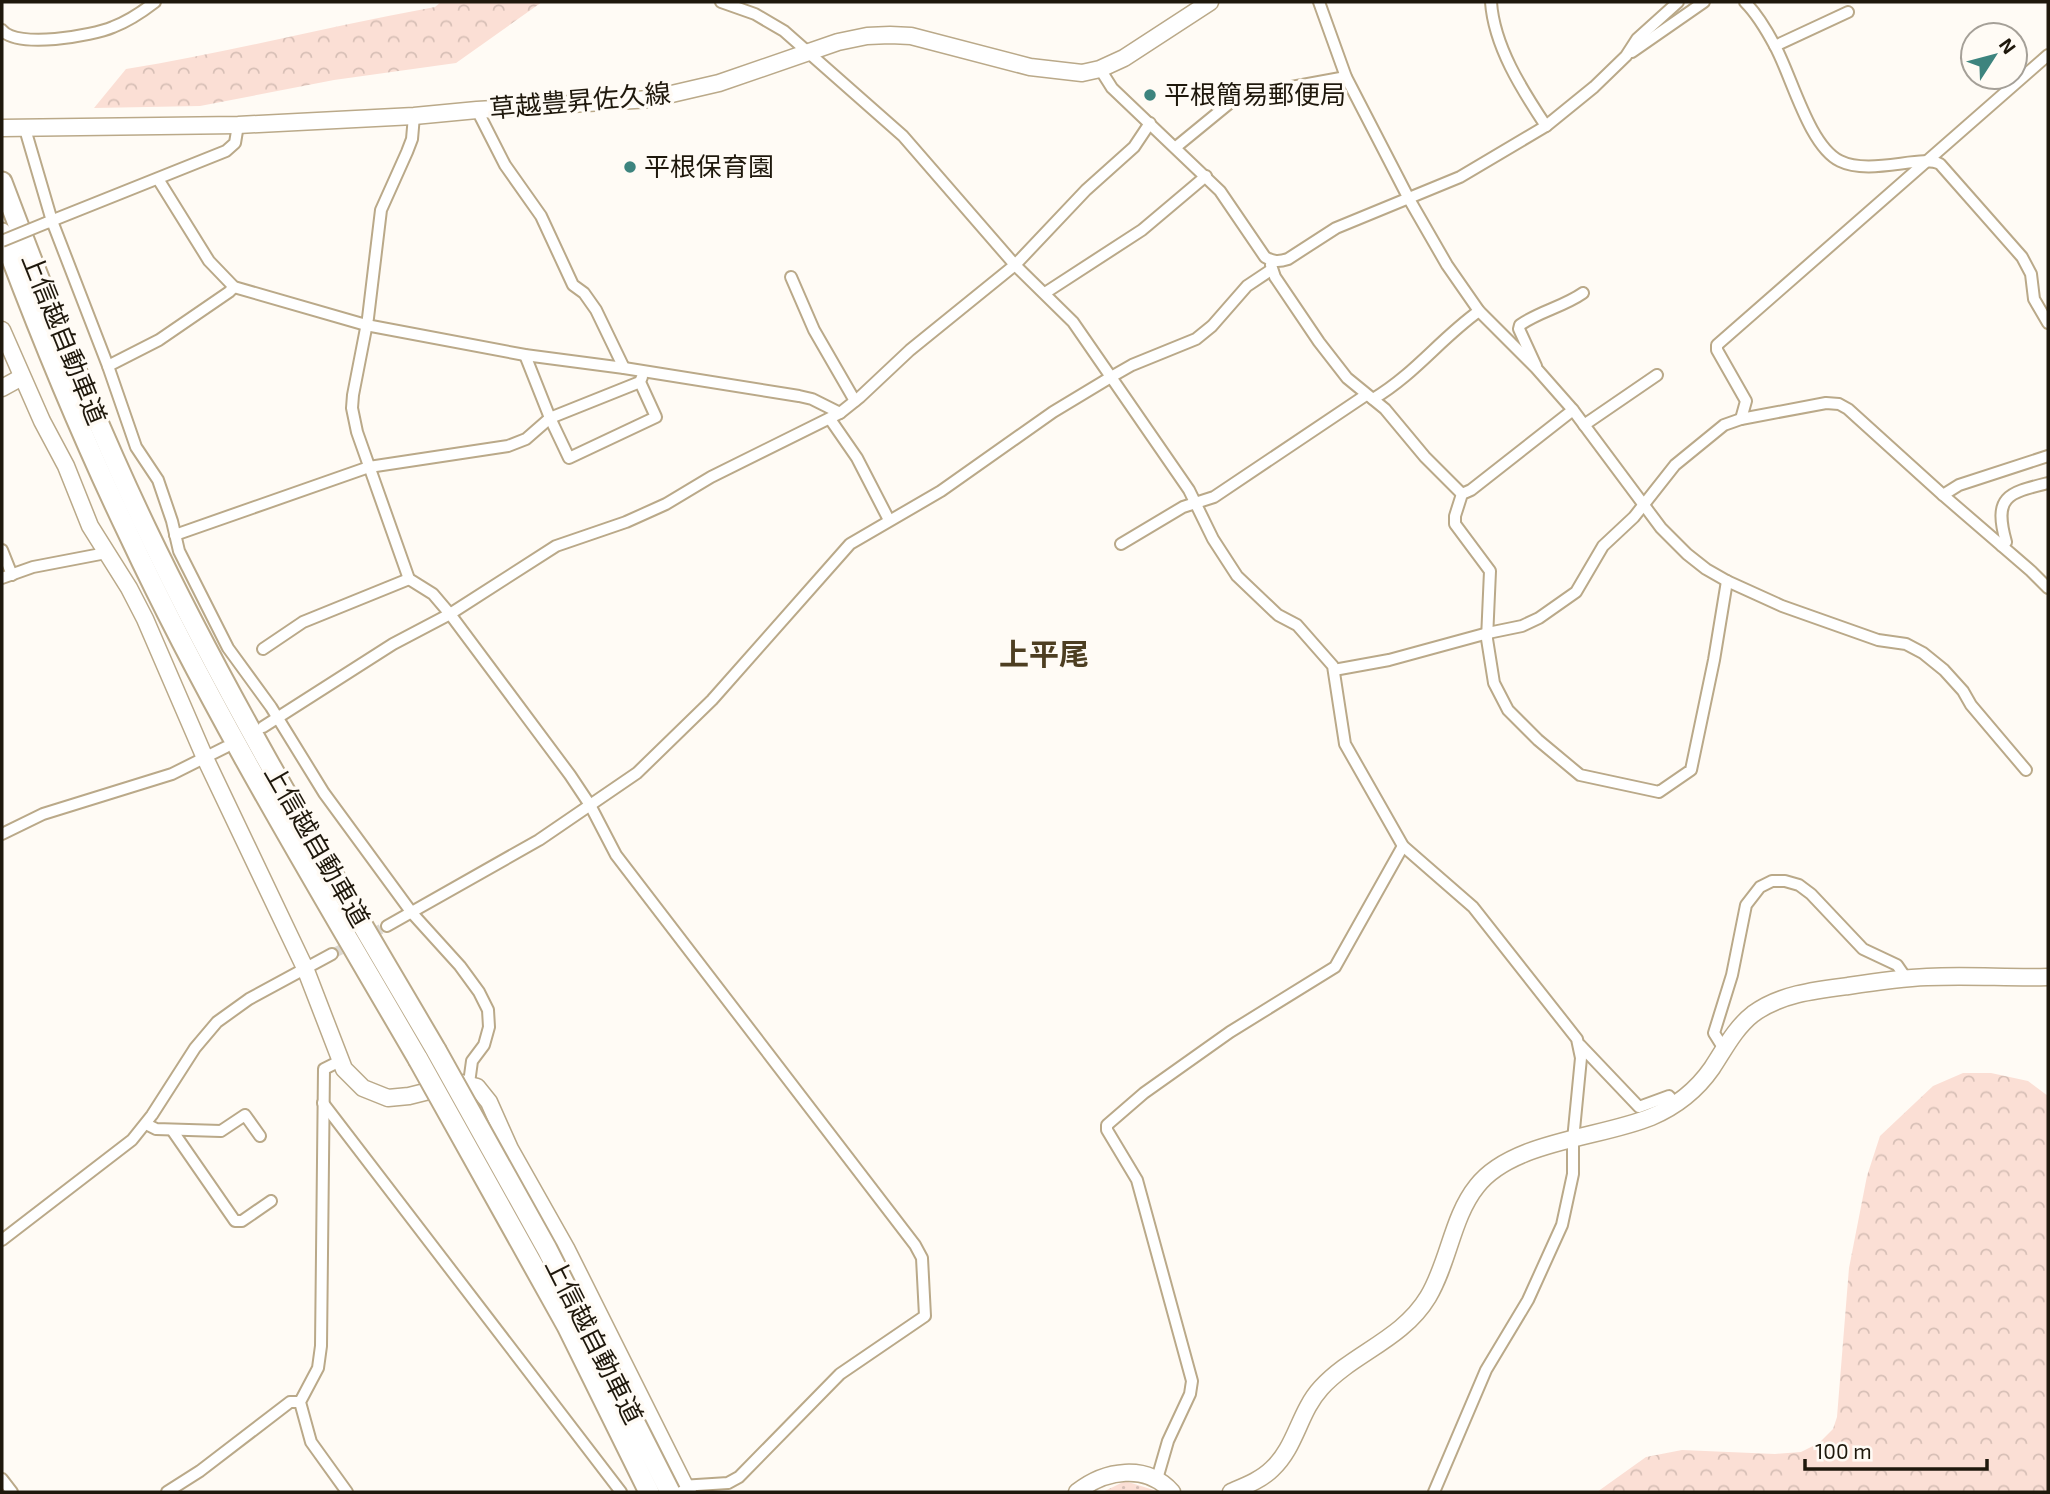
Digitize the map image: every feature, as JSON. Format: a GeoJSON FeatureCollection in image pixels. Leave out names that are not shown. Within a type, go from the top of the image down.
{"type":"FeatureCollection","features":[{"type":"Feature","properties":{"kind":"highway","name":"上信越自動車道"},"geometry":{"type":"LineString","coordinates":[[2,182],[104,437],[180,597],[427,1055],[649,1492]]}},
{"type":"Feature","properties":{"kind":"highway","name":"上信越自動車道"},"geometry":{"type":"LineString","coordinates":[[2,233],[47,350],[87,443],[170,618],[281,823],[427,1055],[579,1308],[678,1490]]}},
{"type":"Feature","properties":{"kind":"street"},"geometry":{"type":"LineString","coordinates":[[2,30],[9,37],[18,39],[93,34],[130,19],[155,2]]}},
{"type":"Feature","properties":{"kind":"street"},"geometry":{"type":"LineString","coordinates":[[721,2],[768,20],[811,53],[903,136],[1015,265],[1073,322],[1195,503],[1213,539],[1237,576],[1278,615],[1297,625],[1334,670],[1345,744],[1403,846],[1473,907],[1580,1045],[1639,1107],[1669,1096],[1676,1105]]}},
{"type":"Feature","properties":{"kind":"street","name":"草越豊昇佐久線"},"geometry":{"type":"LineString","coordinates":[[3,128],[238,125],[414,116],[650,99],[719,83],[838,42],[867,36],[911,36],[1053,71],[1082,73],[1100,69],[1124,58],[1210,2]]}},
{"type":"Feature","properties":{"kind":"street"},"geometry":{"type":"LineString","coordinates":[[1319,2],[1346,77],[1409,199],[1447,265],[1479,311],[1573,410],[1661,528],[1687,554],[1727,581],[1782,606],[1878,640],[1906,644],[1923,653],[1944,670],[1963,691],[1971,705],[2026,770]]}},
{"type":"Feature","properties":{"kind":"street"},"geometry":{"type":"LineString","coordinates":[[1491,2],[1505,52],[1517,79],[1546,126]]}},
{"type":"Feature","properties":{"kind":"street"},"geometry":{"type":"LineString","coordinates":[[1626,56],[1637,39],[1678,2]]}},
{"type":"Feature","properties":{"kind":"street"},"geometry":{"type":"LineString","coordinates":[[387,926],[539,840],[637,774],[712,700],[850,544],[941,491],[1053,412],[1111,377],[1132,365],[1196,339],[1271,265],[1288,259],[1336,228],[1471,171],[1546,126],[1583,98],[1626,56],[1704,2]]}},
{"type":"Feature","properties":{"kind":"street"},"geometry":{"type":"LineString","coordinates":[[1745,2],[1775,46],[1817,139],[1833,157],[1847,164],[1867,167],[1927,160],[1940,164],[2018,251],[2031,274],[2035,302],[2048,323]]}},
{"type":"Feature","properties":{"kind":"street"},"geometry":{"type":"LineString","coordinates":[[1775,46],[1848,12]]}},
{"type":"Feature","properties":{"kind":"street"},"geometry":{"type":"LineString","coordinates":[[1741,419],[1745,401],[1717,350],[1717,345],[2048,55]]}},
{"type":"Feature","properties":{"kind":"street"},"geometry":{"type":"LineString","coordinates":[[1100,69],[1112,88],[1220,191],[1319,342],[1347,378],[1385,409],[1425,457],[1462,494]]}},
{"type":"Feature","properties":{"kind":"street"},"geometry":{"type":"LineString","coordinates":[[1176,147],[1237,97],[1346,77]]}},
{"type":"Feature","properties":{"kind":"street"},"geometry":{"type":"LineString","coordinates":[[477,110],[505,165],[541,216],[573,285],[584,293],[596,310],[624,368]]}},
{"type":"Feature","properties":{"kind":"street"},"geometry":{"type":"LineString","coordinates":[[2,330],[66,467],[84,514],[145,619],[205,758],[305,968],[340,1062],[349,1076],[363,1088],[388,1098],[409,1096],[452,1084],[469,1083],[482,1091],[510,1149],[567,1250],[678,1490],[728,1483],[739,1477],[840,1374],[925,1315],[922,1258],[915,1245],[616,855],[590,805],[570,775],[450,614],[433,594],[409,579],[357,432],[352,408],[381,210],[412,139],[414,116]]}},
{"type":"Feature","properties":{"kind":"street"},"geometry":{"type":"LineString","coordinates":[[263,727],[393,645],[450,614],[556,546],[626,522],[666,504],[710,477],[835,416],[910,350],[1015,265],[1086,190],[1134,147],[1150,122]]}},
{"type":"Feature","properties":{"kind":"street"},"geometry":{"type":"LineString","coordinates":[[2,241],[231,148],[235,143],[238,125]]}},
{"type":"Feature","properties":{"kind":"street"},"geometry":{"type":"LineString","coordinates":[[25,129],[49,222],[108,366],[136,447],[158,480],[179,551],[228,648],[271,707],[324,793],[412,913],[479,992],[488,1010],[489,1027],[484,1045],[472,1061],[469,1083]]}},
{"type":"Feature","properties":{"kind":"street"},"geometry":{"type":"LineString","coordinates":[[1045,293],[1142,230],[1206,176]]}},
{"type":"Feature","properties":{"kind":"street"},"geometry":{"type":"LineString","coordinates":[[158,179],[209,261],[234,287],[366,324],[525,355],[624,368],[642,377],[812,399],[835,416],[889,520]]}},
{"type":"Feature","properties":{"kind":"street"},"geometry":{"type":"LineString","coordinates":[[791,277],[814,330],[855,401]]}},
{"type":"Feature","properties":{"kind":"street"},"geometry":{"type":"LineString","coordinates":[[108,366],[159,340],[234,287]]}},
{"type":"Feature","properties":{"kind":"street"},"geometry":{"type":"LineString","coordinates":[[1536,368],[1520,325],[1535,314],[1568,304],[1583,293]]}},
{"type":"Feature","properties":{"kind":"street"},"geometry":{"type":"LineString","coordinates":[[1121,544],[1183,507],[1214,497],[1412,372],[1439,343],[1479,311]]}},
{"type":"Feature","properties":{"kind":"street"},"geometry":{"type":"LineString","coordinates":[[525,355],[569,458],[656,417],[642,377]]}},
{"type":"Feature","properties":{"kind":"street"},"geometry":{"type":"LineString","coordinates":[[1584,425],[1657,375]]}},
{"type":"Feature","properties":{"kind":"street"},"geometry":{"type":"LineString","coordinates":[[2,388],[22,377]]}},
{"type":"Feature","properties":{"kind":"street"},"geometry":{"type":"LineString","coordinates":[[175,535],[369,467],[417,458],[498,449],[526,439],[550,418],[642,377]]}},
{"type":"Feature","properties":{"kind":"street"},"geometry":{"type":"LineString","coordinates":[[1334,670],[1389,660],[1522,626],[1545,614],[1576,592],[1603,546],[1644,505],[1675,465],[1724,425],[1741,419],[1826,403],[1839,404],[1848,409],[2048,588]]}},
{"type":"Feature","properties":{"kind":"street"},"geometry":{"type":"LineString","coordinates":[[1573,410],[1471,490],[1462,494],[1455,516],[1455,524],[1490,571],[1488,633],[1494,683],[1508,710],[1538,740],[1580,775],[1659,792],[1691,770],[1727,581]]}},
{"type":"Feature","properties":{"kind":"street"},"geometry":{"type":"LineString","coordinates":[[1943,495],[1959,485],[2048,456]]}},
{"type":"Feature","properties":{"kind":"street"},"geometry":{"type":"LineString","coordinates":[[2002,546],[2006,541],[2000,513],[2005,499],[2016,491],[2048,484]]}},
{"type":"Feature","properties":{"kind":"street"},"geometry":{"type":"LineString","coordinates":[[2,550],[7,577],[33,567],[106,553]]}},
{"type":"Feature","properties":{"kind":"street"},"geometry":{"type":"LineString","coordinates":[[263,649],[303,622],[409,579]]}},
{"type":"Feature","properties":{"kind":"street"},"geometry":{"type":"LineString","coordinates":[[2,834],[43,814],[172,774],[226,747]]}},
{"type":"Feature","properties":{"kind":"street"},"geometry":{"type":"LineString","coordinates":[[1157,1479],[1168,1441],[1192,1381],[1137,1180],[1107,1130],[1107,1125],[1144,1093],[1230,1032],[1335,967],[1403,846]]}},
{"type":"Feature","properties":{"kind":"street"},"geometry":{"type":"LineString","coordinates":[[1724,1049],[1714,1033],[1732,975],[1746,905],[1760,887],[1772,881],[1799,885],[1811,894],[1863,949],[1897,965],[1906,978]]}},
{"type":"Feature","properties":{"kind":"street"},"geometry":{"type":"LineString","coordinates":[[2,1240],[118,1152],[146,1124],[195,1048],[217,1022],[249,999],[331,954]]}},
{"type":"Feature","properties":{"kind":"street"},"geometry":{"type":"LineString","coordinates":[[1231,1492],[1270,1472],[1286,1452],[1304,1413],[1320,1390],[1404,1326],[1421,1308],[1437,1280],[1469,1197],[1485,1177],[1516,1157],[1648,1118],[1676,1105],[1699,1086],[1751,1015],[1768,1005],[1809,992],[1906,978],[2048,977]]}},
{"type":"Feature","properties":{"kind":"street"},"geometry":{"type":"LineString","coordinates":[[1434,1492],[1486,1370],[1528,1300],[1562,1225],[1573,1174],[1573,1140],[1581,1074],[1580,1045]]}},
{"type":"Feature","properties":{"kind":"street"},"geometry":{"type":"LineString","coordinates":[[340,1062],[324,1069],[321,1346],[318,1368],[300,1402],[311,1441],[347,1492]]}},
{"type":"Feature","properties":{"kind":"street"},"geometry":{"type":"LineString","coordinates":[[323,1103],[621,1492]]}},
{"type":"Feature","properties":{"kind":"street"},"geometry":{"type":"LineString","coordinates":[[146,1124],[151,1128],[172,1130],[221,1131],[245,1115],[260,1136]]}},
{"type":"Feature","properties":{"kind":"street"},"geometry":{"type":"LineString","coordinates":[[172,1130],[235,1221],[242,1221],[271,1201]]}},
{"type":"Feature","properties":{"kind":"street"},"geometry":{"type":"LineString","coordinates":[[167,1492],[200,1471],[290,1402],[300,1402]]}},
{"type":"Feature","properties":{"kind":"street"},"geometry":{"type":"LineString","coordinates":[[1077,1492],[1091,1482],[1113,1474],[1134,1473],[1157,1479],[1172,1492]]}},
{"type":"Feature","properties":{"kind":"street"},"geometry":{"type":"LineString","coordinates":[[2,1479],[12,1492]]}},
{"type":"Feature","properties":{"kind":"green space"},"geometry":{"type":"Polygon","coordinates":[[[441,2],[542,2],[456,63],[334,80],[200,106],[94,108],[126,69],[435,7],[441,2]]]}},
{"type":"Feature","properties":{"kind":"green space"},"geometry":{"type":"Polygon","coordinates":[[[1963,1073],[1991,1073],[2028,1081],[2048,1096],[2048,1492],[1597,1492],[1646,1457],[1682,1450],[1775,1454],[1801,1452],[1819,1443],[1833,1429],[1837,1417],[1849,1268],[1867,1176],[1880,1136],[1933,1086],[1963,1073]]]}},
{"type":"Feature","properties":{"kind":"green space"},"geometry":{"type":"Polygon","coordinates":[[[1125,1481],[1160,1492],[1103,1492],[1125,1481]]]}},
{"type":"Feature","properties":{"kind":"tunnel"},"geometry":{"type":"LineString","coordinates":[[332,954],[387,926]]}},
{"type":"Feature","properties":{"kind":"place","name":"平根簡易郵便局"},"geometry":{"type":"Point","coordinates":[1150,95]}},
{"type":"Feature","properties":{"kind":"place","name":"平根保育園"},"geometry":{"type":"Point","coordinates":[630,167]}},
{"type":"Feature","properties":{"kind":"district","name":"上平尾"},"geometry":{"type":"Point","coordinates":[1044,655]}}]}
